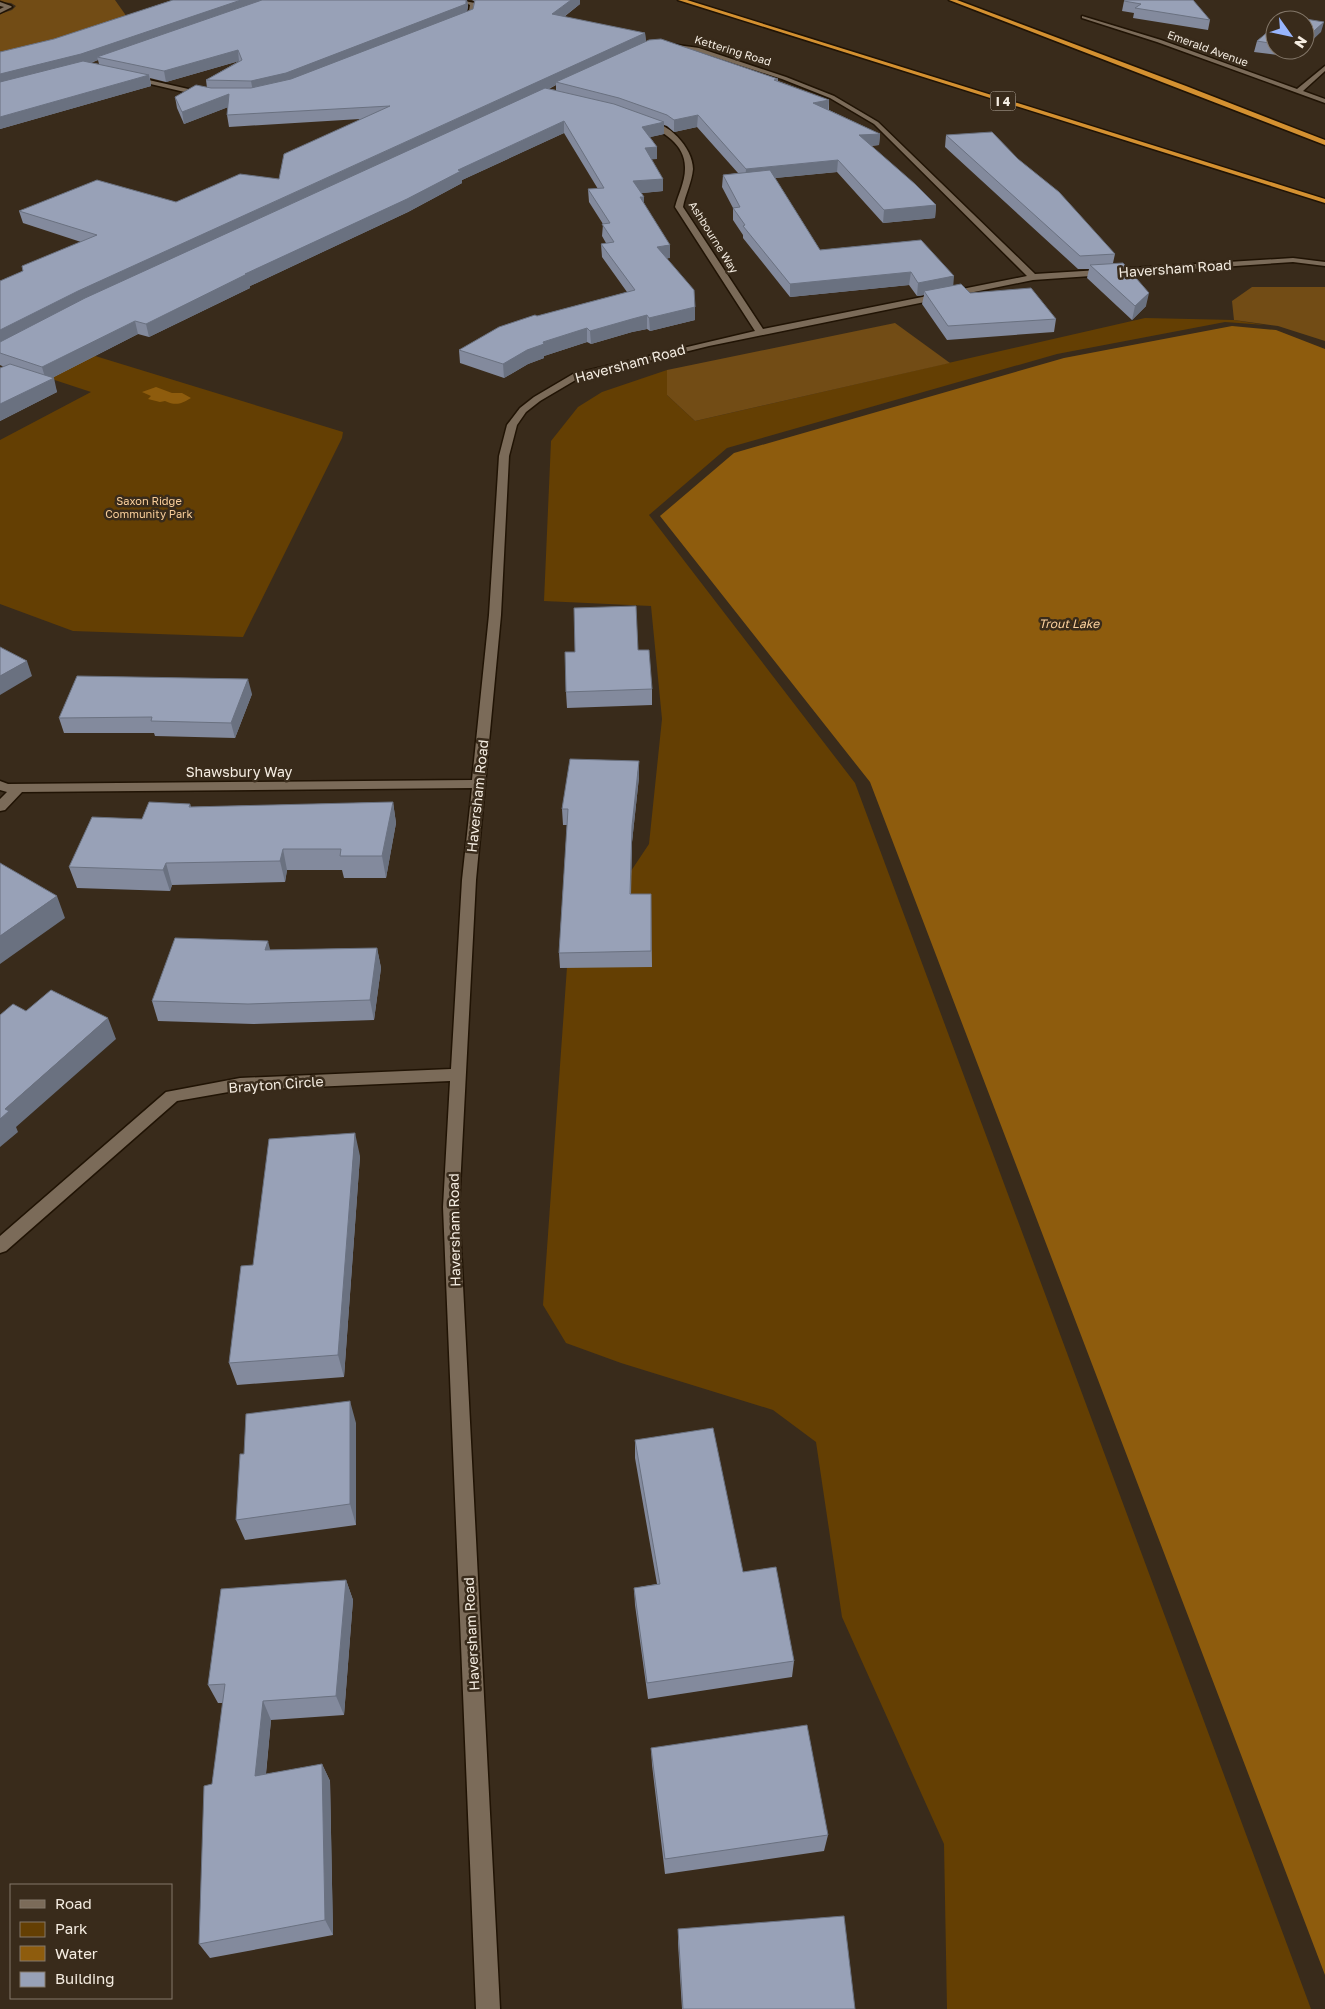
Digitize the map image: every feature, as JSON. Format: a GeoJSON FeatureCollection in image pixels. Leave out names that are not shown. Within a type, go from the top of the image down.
{"type":"FeatureCollection","features":[{"type":"Feature","properties":{"kind":"highway","name":"I 4"},"geometry":{"type":"LineString","coordinates":[[681,0],[1325,201]]}},
{"type":"Feature","properties":{"kind":"highway"},"geometry":{"type":"LineString","coordinates":[[952,0],[1184,87],[1325,143]]}},
{"type":"Feature","properties":{"kind":"highway"},"geometry":{"type":"LineString","coordinates":[[1184,87],[1325,136]]}},
{"type":"Feature","properties":{"kind":"street"},"geometry":{"type":"LineString","coordinates":[[453,24],[471,17],[473,4],[462,0]]}},
{"type":"Feature","properties":{"kind":"street"},"geometry":{"type":"LineString","coordinates":[[0,4],[9,6],[0,11]]}},
{"type":"Feature","properties":{"kind":"street","name":"Emerald Avenue"},"geometry":{"type":"LineString","coordinates":[[1084,17],[1159,41],[1325,101]]}},
{"type":"Feature","properties":{"kind":"street","name":"Kettering Road"},"geometry":{"type":"LineString","coordinates":[[657,46],[681,46],[697,49],[784,78],[832,97],[876,123],[1033,277]]}},
{"type":"Feature","properties":{"kind":"street"},"geometry":{"type":"LineString","coordinates":[[1297,92],[1325,68]]}},
{"type":"Feature","properties":{"kind":"street"},"geometry":{"type":"LineString","coordinates":[[122,76],[213,96]]}},
{"type":"Feature","properties":{"kind":"street","name":"Ashbourne Way"},"geometry":{"type":"LineString","coordinates":[[640,120],[664,129],[680,143],[689,162],[689,175],[683,187],[679,206],[761,332]]}},
{"type":"Feature","properties":{"kind":"street","name":"Haversham Road"},"geometry":{"type":"LineString","coordinates":[[488,2009],[451,1207],[469,880],[496,615],[504,456],[512,425],[523,410],[537,399],[576,376],[610,366],[761,332],[1033,277],[1293,260],[1325,264]]}},
{"type":"Feature","properties":{"kind":"street","name":"Shawsbury Way"},"geometry":{"type":"LineString","coordinates":[[0,785],[6,788],[18,788],[478,784]]}},
{"type":"Feature","properties":{"kind":"street"},"geometry":{"type":"LineString","coordinates":[[0,808],[18,788]]}},
{"type":"Feature","properties":{"kind":"street","name":"Brayton Circle"},"geometry":{"type":"LineString","coordinates":[[0,1246],[172,1096],[240,1084],[458,1075]]}},
{"type":"Feature","properties":{"kind":"green space"},"geometry":{"type":"Polygon","coordinates":[[[1145,318],[1234,320],[1265,325],[1225,322],[1057,354],[727,448],[649,515],[855,783],[1311,2009],[947,2009],[944,1844],[842,1617],[816,1442],[773,1410],[621,1363],[566,1343],[543,1305],[567,967],[649,844],[662,719],[651,606],[544,601],[551,441],[578,407],[602,392],[667,370],[667,395],[695,421],[1145,318]]]}},
{"type":"Feature","properties":{"kind":"green space","name":"Saxon Ridge Community Park"},"geometry":{"type":"Polygon","coordinates":[[[43,340],[343,432],[342,438],[243,637],[73,631],[0,604],[0,440],[91,392],[0,362],[43,340]]]}},
{"type":"Feature","properties":{"kind":"shaded area"},"geometry":{"type":"Polygon","coordinates":[[[0,0],[115,0],[127,17],[0,57],[0,14],[12,10],[16,6],[11,3],[0,2],[0,0]]]}},
{"type":"Feature","properties":{"kind":"shaded area"},"geometry":{"type":"Polygon","coordinates":[[[1252,287],[1325,287],[1325,341],[1278,326],[1234,320],[1232,301],[1252,287]]]}},
{"type":"Feature","properties":{"kind":"shaded area"},"geometry":{"type":"Polygon","coordinates":[[[895,323],[950,363],[695,421],[667,395],[667,370],[895,323]]]}},
{"type":"Feature","properties":{"kind":"water","name":"Trout Lake"},"geometry":{"type":"Polygon","coordinates":[[[1232,326],[1276,330],[1325,349],[1325,1975],[870,782],[660,516],[734,453],[1064,358],[1232,326]]]}},
{"type":"Feature","properties":{"kind":"water"},"geometry":{"type":"Polygon","coordinates":[[[156,387],[172,393],[182,393],[191,398],[178,404],[165,401],[160,402],[148,399],[151,396],[142,392],[156,387]]]}},
{"type":"Feature","properties":{"kind":"building"},"geometry":{"type":"Polygon","coordinates":[[[173,0],[241,0],[81,54],[0,74],[0,52],[54,39],[173,0]]]}},
{"type":"Feature","properties":{"kind":"building"},"geometry":{"type":"Polygon","coordinates":[[[262,0],[466,0],[466,4],[286,73],[251,81],[206,80],[242,60],[238,50],[164,71],[97,57],[262,0]]]}},
{"type":"Feature","properties":{"kind":"building"},"geometry":{"type":"Polygon","coordinates":[[[475,0],[571,0],[552,14],[645,33],[78,291],[0,330],[0,281],[23,271],[22,266],[97,235],[19,211],[97,180],[176,202],[240,174],[279,179],[284,154],[390,106],[227,115],[229,94],[182,112],[175,97],[196,85],[211,88],[251,88],[291,79],[473,9],[475,0]]]}},
{"type":"Feature","properties":{"kind":"building"},"geometry":{"type":"Polygon","coordinates":[[[1125,0],[1193,0],[1210,20],[1135,8],[1141,4],[1125,0]]]}},
{"type":"Feature","properties":{"kind":"building"},"geometry":{"type":"Polygon","coordinates":[[[1315,21],[1324,22],[1315,30],[1315,21]]]}},
{"type":"Feature","properties":{"kind":"building"},"geometry":{"type":"Polygon","coordinates":[[[1265,34],[1265,42],[1257,41],[1265,34]]]}},
{"type":"Feature","properties":{"kind":"building"},"geometry":{"type":"Polygon","coordinates":[[[661,39],[778,79],[774,80],[829,100],[813,103],[880,134],[859,135],[936,205],[884,210],[838,160],[746,169],[698,115],[674,120],[667,115],[619,98],[556,82],[649,40],[661,39]]]}},
{"type":"Feature","properties":{"kind":"building"},"geometry":{"type":"Polygon","coordinates":[[[83,61],[149,75],[0,117],[0,82],[83,61]]]}},
{"type":"Feature","properties":{"kind":"building"},"geometry":{"type":"Polygon","coordinates":[[[545,88],[614,104],[664,122],[642,127],[657,147],[645,148],[663,179],[633,181],[644,197],[640,197],[670,245],[657,247],[694,290],[695,307],[649,318],[647,315],[590,331],[587,328],[543,342],[544,344],[527,350],[503,364],[459,350],[499,327],[535,315],[635,290],[601,244],[614,242],[602,224],[610,223],[588,189],[604,188],[564,121],[458,170],[461,171],[407,199],[245,274],[247,274],[146,324],[135,321],[42,367],[0,353],[0,342],[85,298],[545,88]]]}},
{"type":"Feature","properties":{"kind":"building"},"geometry":{"type":"Polygon","coordinates":[[[992,132],[1018,159],[1059,192],[1115,254],[1080,256],[946,135],[992,132]]]}},
{"type":"Feature","properties":{"kind":"building"},"geometry":{"type":"Polygon","coordinates":[[[770,170],[820,250],[921,240],[954,276],[918,283],[911,272],[790,284],[743,226],[745,225],[733,208],[740,207],[723,175],[770,170]]]}},
{"type":"Feature","properties":{"kind":"building"},"geometry":{"type":"Polygon","coordinates":[[[1123,263],[1149,293],[1135,306],[1090,265],[1123,263]]]}},
{"type":"Feature","properties":{"kind":"building"},"geometry":{"type":"Polygon","coordinates":[[[961,284],[970,293],[1031,288],[1056,319],[948,326],[924,291],[961,284]]]}},
{"type":"Feature","properties":{"kind":"building"},"geometry":{"type":"Polygon","coordinates":[[[10,364],[54,378],[0,404],[0,368],[10,364]]]}},
{"type":"Feature","properties":{"kind":"building"},"geometry":{"type":"Polygon","coordinates":[[[636,606],[638,650],[649,650],[652,689],[566,692],[565,652],[575,652],[574,608],[636,606]]]}},
{"type":"Feature","properties":{"kind":"building"},"geometry":{"type":"Polygon","coordinates":[[[0,647],[27,661],[0,676],[0,647]]]}},
{"type":"Feature","properties":{"kind":"building"},"geometry":{"type":"Polygon","coordinates":[[[77,676],[248,679],[231,723],[151,721],[152,717],[59,718],[77,676]]]}},
{"type":"Feature","properties":{"kind":"building"},"geometry":{"type":"Polygon","coordinates":[[[570,759],[639,761],[632,826],[630,894],[651,894],[651,951],[559,953],[568,809],[562,809],[570,759]]]}},
{"type":"Feature","properties":{"kind":"building"},"geometry":{"type":"Polygon","coordinates":[[[149,802],[190,804],[189,807],[393,802],[382,856],[340,856],[341,849],[283,849],[280,861],[166,863],[163,870],[69,867],[92,817],[142,819],[149,802]]]}},
{"type":"Feature","properties":{"kind":"building"},"geometry":{"type":"Polygon","coordinates":[[[0,863],[57,896],[0,936],[0,863]]]}},
{"type":"Feature","properties":{"kind":"building"},"geometry":{"type":"Polygon","coordinates":[[[175,938],[268,941],[265,950],[377,948],[370,1000],[248,1004],[152,1001],[175,938]]]}},
{"type":"Feature","properties":{"kind":"building"},"geometry":{"type":"Polygon","coordinates":[[[51,990],[108,1018],[5,1109],[9,1111],[0,1119],[0,1015],[13,1004],[26,1011],[51,990]]]}},
{"type":"Feature","properties":{"kind":"building"},"geometry":{"type":"Polygon","coordinates":[[[355,1133],[338,1355],[229,1363],[241,1266],[253,1265],[269,1139],[355,1133]]]}},
{"type":"Feature","properties":{"kind":"building"},"geometry":{"type":"Polygon","coordinates":[[[350,1401],[350,1504],[236,1520],[240,1454],[244,1454],[246,1414],[350,1401]]]}},
{"type":"Feature","properties":{"kind":"building"},"geometry":{"type":"Polygon","coordinates":[[[713,1428],[743,1572],[776,1567],[794,1661],[647,1683],[634,1588],[660,1584],[635,1440],[713,1428]]]}},
{"type":"Feature","properties":{"kind":"building"},"geometry":{"type":"Polygon","coordinates":[[[346,1580],[336,1696],[263,1701],[255,1776],[322,1764],[325,1920],[199,1944],[204,1786],[212,1784],[225,1684],[208,1685],[221,1589],[346,1580]]]}},
{"type":"Feature","properties":{"kind":"building"},"geometry":{"type":"Polygon","coordinates":[[[807,1725],[828,1835],[665,1859],[651,1748],[807,1725]]]}},
{"type":"Feature","properties":{"kind":"building"},"geometry":{"type":"Polygon","coordinates":[[[844,1916],[855,2009],[683,2009],[678,1929],[844,1916]]]}}]}
